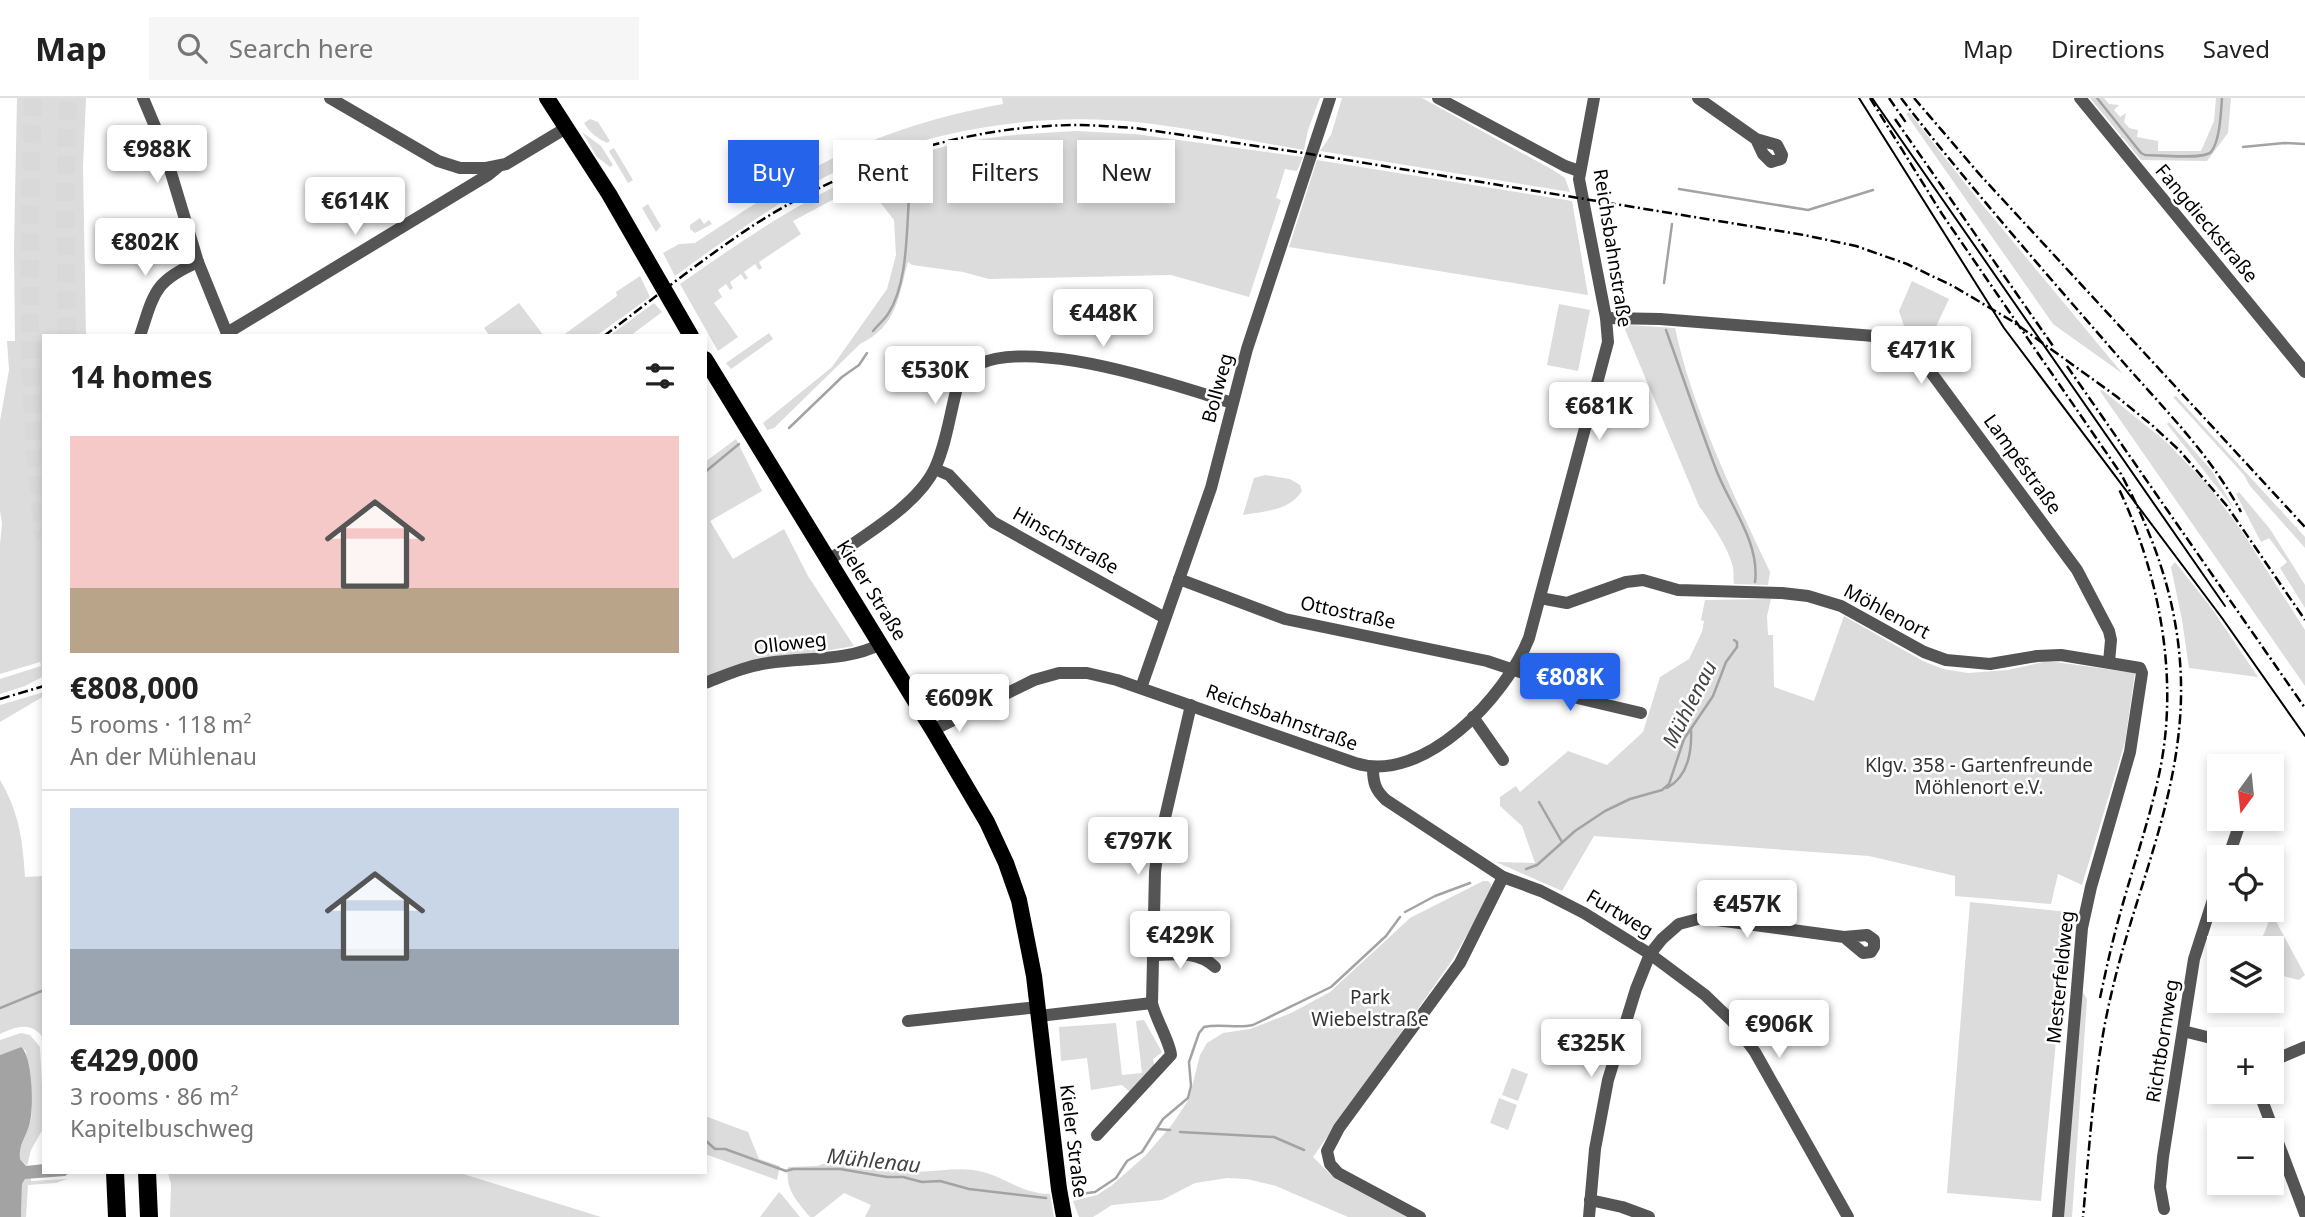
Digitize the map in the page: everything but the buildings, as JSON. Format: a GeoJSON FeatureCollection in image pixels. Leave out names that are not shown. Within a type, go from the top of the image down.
{"type":"FeatureCollection","features":[{"type":"Feature","properties":{"kind":"highway"},"geometry":{"type":"LineString","coordinates":[[115,1174],[117,1217]]}},
{"type":"Feature","properties":{"kind":"highway"},"geometry":{"type":"LineString","coordinates":[[147,1174],[149,1217]]}},
{"type":"Feature","properties":{"kind":"main road"},"geometry":{"type":"LineString","coordinates":[[547,98],[609,194],[690,334]]}},
{"type":"Feature","properties":{"kind":"main road","name":"Kieler Straße"},"geometry":{"type":"LineString","coordinates":[[707,362],[933,730],[987,822],[1006,863],[1021,913],[1038,1012],[1064,1217]]}},
{"type":"Feature","properties":{"kind":"street"},"geometry":{"type":"LineString","coordinates":[[143,98],[162,143],[198,262],[228,334]]}},
{"type":"Feature","properties":{"kind":"street"},"geometry":{"type":"LineString","coordinates":[[330,98],[432,158],[457,167],[479,169],[499,166],[517,159],[566,128]]}},
{"type":"Feature","properties":{"kind":"street","name":"Bollweg"},"geometry":{"type":"LineString","coordinates":[[1141,688],[1211,488],[1247,349],[1330,98]]}},
{"type":"Feature","properties":{"kind":"street"},"geometry":{"type":"LineString","coordinates":[[1438,98],[1579,171]]}},
{"type":"Feature","properties":{"kind":"street","name":"Reichsbahnstraße"},"geometry":{"type":"LineString","coordinates":[[933,730],[1014,689],[1059,673],[1087,673],[1141,688],[1373,768],[1393,766],[1418,758],[1473,717],[1513,669],[1529,638],[1608,342],[1579,171],[1594,98]]}},
{"type":"Feature","properties":{"kind":"street"},"geometry":{"type":"LineString","coordinates":[[1698,98],[1756,139]]}},
{"type":"Feature","properties":{"kind":"street","name":"Fangdieckstraße"},"geometry":{"type":"LineString","coordinates":[[2080,98],[2305,372]]}},
{"type":"Feature","properties":{"kind":"street"},"geometry":{"type":"LineString","coordinates":[[230,334],[499,166]]}},
{"type":"Feature","properties":{"kind":"street"},"geometry":{"type":"LineString","coordinates":[[457,167],[457,179],[462,190]]}},
{"type":"Feature","properties":{"kind":"street"},"geometry":{"type":"LineString","coordinates":[[141,334],[161,283],[198,262]]}},
{"type":"Feature","properties":{"kind":"street","name":"Lampéstraße"},"geometry":{"type":"LineString","coordinates":[[1606,318],[1770,328],[1887,337],[1905,341],[1913,348],[2077,570],[2109,631],[2109,663]]}},
{"type":"Feature","properties":{"kind":"street"},"geometry":{"type":"LineString","coordinates":[[829,560],[919,492],[935,469],[962,375],[971,368],[1010,357],[1054,358],[1102,365],[1232,403]]}},
{"type":"Feature","properties":{"kind":"street","name":"Hinschstraße"},"geometry":{"type":"LineString","coordinates":[[935,469],[948,475],[993,522],[1165,618]]}},
{"type":"Feature","properties":{"kind":"street","name":"Ottostraße"},"geometry":{"type":"LineString","coordinates":[[1179,579],[1285,619],[1487,660],[1562,686],[1573,697],[1641,713]]}},
{"type":"Feature","properties":{"kind":"street","name":"Möhlenort"},"geometry":{"type":"LineString","coordinates":[[1539,598],[1567,603],[1626,582],[1643,580],[1678,590],[1782,593],[1841,606],[1924,652],[1953,662],[1990,664],[2049,654],[2136,667]]}},
{"type":"Feature","properties":{"kind":"street","name":"Olloweg"},"geometry":{"type":"LineString","coordinates":[[707,682],[738,670],[768,663],[857,653],[881,644]]}},
{"type":"Feature","properties":{"kind":"street","name":"Mesterfeldweg"},"geometry":{"type":"LineString","coordinates":[[2059,1217],[2082,928],[2091,887],[2130,752],[2142,673],[2136,667]]}},
{"type":"Feature","properties":{"kind":"street"},"geometry":{"type":"LineString","coordinates":[[1097,1135],[1171,1055],[1152,1003],[1156,860],[1191,705]]}},
{"type":"Feature","properties":{"kind":"street"},"geometry":{"type":"LineString","coordinates":[[1473,717],[1503,760]]}},
{"type":"Feature","properties":{"kind":"street","name":"Furtweg"},"geometry":{"type":"LineString","coordinates":[[1373,768],[1374,785],[1377,793],[1385,800],[1503,877],[1541,891],[1575,908],[1650,954],[1705,995],[1742,1033],[1765,1068],[1848,1217]]}},
{"type":"Feature","properties":{"kind":"street"},"geometry":{"type":"LineString","coordinates":[[1420,1217],[1333,1169],[1327,1155],[1329,1146],[1339,1128],[1460,963],[1503,877]]}},
{"type":"Feature","properties":{"kind":"street"},"geometry":{"type":"LineString","coordinates":[[1589,1217],[1595,1149],[1608,1080],[1621,1034],[1650,954],[1679,924],[1702,918],[1844,937]]}},
{"type":"Feature","properties":{"kind":"street","name":"Richtbornweg"},"geometry":{"type":"LineString","coordinates":[[2164,1209],[2160,1187],[2163,1157],[2194,959],[2207,918]]}},
{"type":"Feature","properties":{"kind":"street"},"geometry":{"type":"LineString","coordinates":[[1154,955],[1195,955],[1206,959],[1214,967]]}},
{"type":"Feature","properties":{"kind":"street"},"geometry":{"type":"LineString","coordinates":[[908,1021],[1152,1003]]}},
{"type":"Feature","properties":{"kind":"street"},"geometry":{"type":"LineString","coordinates":[[2183,1031],[2207,1037]]}},
{"type":"Feature","properties":{"kind":"street"},"geometry":{"type":"LineString","coordinates":[[2284,1055],[2305,1046]]}},
{"type":"Feature","properties":{"kind":"street"},"geometry":{"type":"LineString","coordinates":[[2264,1104],[2302,1198],[2305,1214]]}},
{"type":"Feature","properties":{"kind":"street"},"geometry":{"type":"LineString","coordinates":[[1590,1200],[1622,1207],[1649,1217]]}},
{"type":"Feature","properties":{"kind":"green space"},"geometry":{"type":"Polygon","coordinates":[[[17,98],[86,98],[83,167],[86,334],[42,334],[42,677],[0,694],[0,679],[41,666],[40,662],[0,674],[0,421],[9,370],[7,341],[15,341],[17,98]]]}},
{"type":"Feature","properties":{"kind":"green space"},"geometry":{"type":"Polygon","coordinates":[[[1002,98],[1320,98],[1304,150],[1136,122],[1074,119],[1011,123],[928,140],[874,140],[953,115],[1003,104],[1002,98]]]}},
{"type":"Feature","properties":{"kind":"green space"},"geometry":{"type":"Polygon","coordinates":[[[1342,98],[1422,98],[1553,170],[1565,178],[1570,192],[1320,151],[1331,135],[1342,98]]]}},
{"type":"Feature","properties":{"kind":"green space"},"geometry":{"type":"Polygon","coordinates":[[[2090,98],[2104,98],[2109,104],[2119,105],[2114,110],[2120,117],[2126,113],[2124,122],[2129,128],[2138,130],[2137,137],[2158,141],[2158,151],[2201,151],[2214,121],[2216,98],[2231,98],[2228,133],[2207,161],[2141,160],[2090,98]]]}},
{"type":"Feature","properties":{"kind":"green space"},"geometry":{"type":"Polygon","coordinates":[[[1909,112],[2123,374],[2053,324],[1906,114],[1909,112]]]}},
{"type":"Feature","properties":{"kind":"green space"},"geometry":{"type":"Polygon","coordinates":[[[590,119],[598,122],[610,141],[603,141],[589,130],[584,123],[590,119]]]}},
{"type":"Feature","properties":{"kind":"green space"},"geometry":{"type":"Polygon","coordinates":[[[1077,131],[1135,134],[1303,157],[1297,171],[1285,169],[1276,198],[1281,200],[1249,297],[1171,275],[989,279],[963,272],[912,265],[908,262],[894,310],[882,329],[860,344],[774,428],[767,430],[763,423],[832,367],[887,289],[896,255],[894,220],[881,203],[933,203],[933,149],[947,146],[947,203],[1063,203],[1063,140],[976,140],[1077,131]]]}},
{"type":"Feature","properties":{"kind":"green space"},"geometry":{"type":"Polygon","coordinates":[[[582,132],[601,146],[613,165],[610,167],[597,157],[582,132]]]}},
{"type":"Feature","properties":{"kind":"green space"},"geometry":{"type":"Polygon","coordinates":[[[614,148],[633,180],[628,183],[609,151],[614,148]]]}},
{"type":"Feature","properties":{"kind":"green space"},"geometry":{"type":"Polygon","coordinates":[[[832,159],[833,173],[819,181],[819,166],[832,159]]]}},
{"type":"Feature","properties":{"kind":"green space"},"geometry":{"type":"Polygon","coordinates":[[[1317,160],[1572,201],[1588,295],[1289,247],[1317,160]]]}},
{"type":"Feature","properties":{"kind":"green space"},"geometry":{"type":"Polygon","coordinates":[[[833,188],[833,200],[793,221],[801,234],[759,262],[762,268],[759,270],[755,264],[744,272],[748,278],[745,280],[741,274],[730,282],[733,288],[730,290],[726,284],[718,290],[722,297],[714,303],[738,337],[718,351],[680,284],[784,215],[805,203],[819,203],[819,195],[833,188]]]}},
{"type":"Feature","properties":{"kind":"green space"},"geometry":{"type":"Polygon","coordinates":[[[757,203],[781,203],[675,276],[663,253],[679,244],[695,243],[757,203]]]}},
{"type":"Feature","properties":{"kind":"green space"},"geometry":{"type":"Polygon","coordinates":[[[648,204],[661,226],[656,232],[642,208],[648,204]]]}},
{"type":"Feature","properties":{"kind":"green space"},"geometry":{"type":"Polygon","coordinates":[[[700,218],[704,224],[709,220],[712,224],[695,233],[690,229],[690,225],[700,218]]]}},
{"type":"Feature","properties":{"kind":"green space"},"geometry":{"type":"Polygon","coordinates":[[[640,276],[650,297],[599,334],[565,334],[617,296],[616,292],[640,276]]]}},
{"type":"Feature","properties":{"kind":"green space"},"geometry":{"type":"Polygon","coordinates":[[[1912,281],[1949,299],[1934,331],[1921,346],[1906,332],[1899,311],[1912,281]]]}},
{"type":"Feature","properties":{"kind":"green space"},"geometry":{"type":"Polygon","coordinates":[[[519,303],[542,334],[488,334],[484,328],[519,303]]]}},
{"type":"Feature","properties":{"kind":"green space"},"geometry":{"type":"Polygon","coordinates":[[[654,303],[662,312],[633,334],[612,334],[654,303]]]}},
{"type":"Feature","properties":{"kind":"green space"},"geometry":{"type":"Polygon","coordinates":[[[1559,304],[1590,310],[1578,371],[1547,365],[1559,304]]]}},
{"type":"Feature","properties":{"kind":"green space"},"geometry":{"type":"Polygon","coordinates":[[[1624,327],[1675,328],[1703,422],[1770,572],[1768,585],[1734,584],[1733,567],[1727,551],[1699,506],[1624,327]]]}},
{"type":"Feature","properties":{"kind":"green space"},"geometry":{"type":"Polygon","coordinates":[[[769,333],[773,339],[731,369],[726,363],[769,333]]]}},
{"type":"Feature","properties":{"kind":"green space"},"geometry":{"type":"Polygon","coordinates":[[[2100,391],[2165,441],[2207,484],[2241,530],[2305,630],[2305,686],[2100,391]]]}},
{"type":"Feature","properties":{"kind":"green space"},"geometry":{"type":"Polygon","coordinates":[[[2176,396],[2305,537],[2305,548],[2250,486],[2244,475],[2173,397],[2176,396]]]}},
{"type":"Feature","properties":{"kind":"green space"},"geometry":{"type":"Polygon","coordinates":[[[2169,422],[2212,471],[2235,510],[2167,424],[2169,422]]]}},
{"type":"Feature","properties":{"kind":"green space"},"geometry":{"type":"Polygon","coordinates":[[[736,439],[762,491],[710,521],[733,559],[784,529],[808,576],[854,646],[755,663],[707,676],[707,461],[736,439]]]}},
{"type":"Feature","properties":{"kind":"green space"},"geometry":{"type":"Polygon","coordinates":[[[1265,475],[1290,479],[1300,485],[1302,491],[1297,498],[1283,506],[1243,515],[1254,478],[1265,475]]]}},
{"type":"Feature","properties":{"kind":"green space"},"geometry":{"type":"Polygon","coordinates":[[[2239,492],[2270,529],[2305,585],[2305,608],[2280,568],[2287,562],[2269,538],[2261,542],[2236,494],[2239,492]]]}},
{"type":"Feature","properties":{"kind":"green space"},"geometry":{"type":"Polygon","coordinates":[[[2175,562],[2210,606],[2258,677],[2189,668],[2171,567],[2175,562]]]}},
{"type":"Feature","properties":{"kind":"green space","name":"Klgv. 358 - Gartenfreunde Möhlenort e.V."},"geometry":{"type":"Polygon","coordinates":[[[1771,599],[1767,616],[1768,635],[1773,635],[1774,687],[1814,701],[1844,616],[1923,661],[1943,669],[1968,673],[2008,670],[2048,661],[2135,673],[2125,742],[2082,885],[2058,874],[2051,904],[1955,896],[1955,876],[1869,856],[1594,836],[1562,891],[1496,862],[1535,863],[1522,826],[1500,806],[1500,797],[1516,786],[1520,792],[1568,751],[1607,765],[1643,732],[1660,677],[1689,659],[1702,632],[1704,621],[1701,620],[1705,600],[1771,599]]]}},
{"type":"Feature","properties":{"kind":"green space"},"geometry":{"type":"Polygon","coordinates":[[[42,693],[42,697],[0,722],[0,705],[42,693]]]}},
{"type":"Feature","properties":{"kind":"green space"},"geometry":{"type":"Polygon","coordinates":[[[0,780],[12,804],[19,827],[25,877],[42,876],[42,1037],[29,1027],[0,1034],[0,780]]]}},
{"type":"Feature","properties":{"kind":"green space","name":"Park Wiebelstraße"},"geometry":{"type":"Polygon","coordinates":[[[1483,881],[1491,884],[1491,894],[1451,962],[1313,1157],[1331,1175],[1407,1217],[1348,1217],[1276,1186],[1247,1179],[1227,1178],[1195,1183],[1162,1200],[1112,1205],[1093,1217],[1079,1217],[1073,1201],[1097,1195],[1111,1186],[1145,1156],[1171,1126],[1189,1099],[1200,1055],[1207,1043],[1223,1033],[1250,1029],[1291,1013],[1330,992],[1410,918],[1483,881]]]}},
{"type":"Feature","properties":{"kind":"green space"},"geometry":{"type":"Polygon","coordinates":[[[1970,902],[2068,912],[2041,1201],[1947,1193],[1970,902]]]}},
{"type":"Feature","properties":{"kind":"green space"},"geometry":{"type":"Polygon","coordinates":[[[2269,922],[2276,922],[2284,936],[2263,936],[2269,922]]]}},
{"type":"Feature","properties":{"kind":"green space"},"geometry":{"type":"Polygon","coordinates":[[[2284,936],[2305,975],[2299,980],[2284,976],[2284,936]]]}},
{"type":"Feature","properties":{"kind":"green space"},"geometry":{"type":"Polygon","coordinates":[[[2078,984],[2087,999],[2072,1217],[2063,1217],[2078,984]]]}},
{"type":"Feature","properties":{"kind":"green space"},"geometry":{"type":"Polygon","coordinates":[[[1144,1020],[1162,1052],[1153,1059],[1155,1068],[1130,1092],[1122,1085],[1091,1090],[1087,1058],[1061,1061],[1059,1027],[1116,1023],[1122,1075],[1142,1073],[1136,1021],[1144,1020]]]}},
{"type":"Feature","properties":{"kind":"green space"},"geometry":{"type":"Polygon","coordinates":[[[21,1033],[30,1035],[40,1047],[42,1131],[31,1150],[27,1166],[20,1159],[19,1152],[31,1120],[32,1109],[26,1051],[21,1047],[0,1055],[0,1040],[21,1033]]]}},
{"type":"Feature","properties":{"kind":"green space"},"geometry":{"type":"Polygon","coordinates":[[[1512,1068],[1528,1074],[1518,1101],[1502,1095],[1512,1068]]]}},
{"type":"Feature","properties":{"kind":"green space"},"geometry":{"type":"Polygon","coordinates":[[[1499,1098],[1517,1105],[1508,1130],[1490,1123],[1499,1098]]]}},
{"type":"Feature","properties":{"kind":"green space"},"geometry":{"type":"Polygon","coordinates":[[[707,1117],[748,1132],[759,1159],[780,1166],[777,1180],[707,1155],[707,1117]]]}},
{"type":"Feature","properties":{"kind":"green space"},"geometry":{"type":"Polygon","coordinates":[[[858,1158],[906,1171],[964,1169],[983,1172],[1031,1191],[1050,1194],[1054,1217],[865,1217],[871,1205],[844,1193],[814,1217],[810,1217],[790,1188],[788,1167],[817,1166],[840,1159],[858,1158]]]}},
{"type":"Feature","properties":{"kind":"green space"},"geometry":{"type":"Polygon","coordinates":[[[168,1174],[463,1174],[601,1217],[170,1217],[171,1184],[168,1174]]]}},
{"type":"Feature","properties":{"kind":"green space"},"geometry":{"type":"Polygon","coordinates":[[[31,1178],[31,1181],[67,1179],[56,1183],[28,1185],[26,1217],[21,1217],[22,1184],[25,1179],[31,1178]]]}},
{"type":"Feature","properties":{"kind":"green space"},"geometry":{"type":"Polygon","coordinates":[[[779,1192],[782,1195],[800,1217],[760,1217],[779,1192]]]}},
{"type":"Feature","properties":{"kind":"shaded area"},"geometry":{"type":"Polygon","coordinates":[[[21,1047],[30,1070],[32,1105],[30,1122],[20,1149],[20,1159],[26,1166],[42,1164],[42,1174],[68,1174],[25,1179],[22,1184],[21,1217],[0,1217],[0,1055],[21,1047]]]}},
{"type":"Feature","properties":{"kind":"waterway","name":"Mühlenau"},"geometry":{"type":"LineString","coordinates":[[2097,98],[2141,153],[2180,156],[2199,156],[2211,152],[2218,134],[2222,98]]}},
{"type":"Feature","properties":{"kind":"waterway"},"geometry":{"type":"LineString","coordinates":[[2243,147],[2305,144]]}},
{"type":"Feature","properties":{"kind":"waterway","name":"Mühlenau"},"geometry":{"type":"LineString","coordinates":[[1679,189],[1808,210],[1873,190]]}},
{"type":"Feature","properties":{"kind":"waterway"},"geometry":{"type":"LineString","coordinates":[[873,331],[888,314],[901,281],[909,203]]}},
{"type":"Feature","properties":{"kind":"waterway","name":"Mühlenau"},"geometry":{"type":"LineString","coordinates":[[1664,283],[1672,224]]}},
{"type":"Feature","properties":{"kind":"waterway","name":"Mühlenau"},"geometry":{"type":"LineString","coordinates":[[1666,330],[1717,472],[1749,539],[1755,582]]}},
{"type":"Feature","properties":{"kind":"waterway"},"geometry":{"type":"LineString","coordinates":[[789,428],[842,377],[859,365],[867,353]]}},
{"type":"Feature","properties":{"kind":"waterway"},"geometry":{"type":"LineString","coordinates":[[707,470],[739,444]]}},
{"type":"Feature","properties":{"kind":"waterway","name":"Mühlenau"},"geometry":{"type":"LineString","coordinates":[[1526,869],[1537,865],[1575,831],[1605,811],[1630,799],[1662,790],[1669,784],[1684,739],[1713,696],[1726,662],[1737,647],[1734,640]]}},
{"type":"Feature","properties":{"kind":"waterway"},"geometry":{"type":"LineString","coordinates":[[1667,788],[1685,770],[1691,746],[1691,729]]}},
{"type":"Feature","properties":{"kind":"waterway"},"geometry":{"type":"LineString","coordinates":[[1539,802],[1562,842]]}},
{"type":"Feature","properties":{"kind":"waterway","name":"Mühlenau"},"geometry":{"type":"LineString","coordinates":[[1405,912],[1435,896],[1470,883]]}},
{"type":"Feature","properties":{"kind":"waterway","name":"Mühlenau"},"geometry":{"type":"LineString","coordinates":[[1073,1195],[1095,1192],[1116,1178],[1127,1161],[1142,1152],[1163,1119],[1188,1098],[1191,1086],[1189,1062],[1199,1033],[1204,1027],[1253,1025],[1331,987],[1386,936],[1400,917]]}},
{"type":"Feature","properties":{"kind":"waterway","name":"Mühlenau"},"geometry":{"type":"LineString","coordinates":[[0,1008],[42,991]]}},
{"type":"Feature","properties":{"kind":"waterway"},"geometry":{"type":"LineString","coordinates":[[1157,1129],[1170,1130]]}},
{"type":"Feature","properties":{"kind":"waterway"},"geometry":{"type":"LineString","coordinates":[[1180,1132],[1274,1137],[1304,1150]]}},
{"type":"Feature","properties":{"kind":"waterway","name":"Mühlenau"},"geometry":{"type":"LineString","coordinates":[[707,1142],[715,1149],[725,1149],[786,1171],[840,1169],[1046,1198]]}},
{"type":"Feature","properties":{"kind":"tunnel"},"geometry":{"type":"LineString","coordinates":[[33,98],[31,373],[42,520]]}},
{"type":"Feature","properties":{"kind":"tunnel"},"geometry":{"type":"LineString","coordinates":[[67,334],[65,201],[68,98]]}},
{"type":"Feature","properties":{"kind":"tram line"},"geometry":{"type":"LineString","coordinates":[[1859,98],[2004,328],[2222,618],[2305,736]]}},
{"type":"Feature","properties":{"kind":"tram line"},"geometry":{"type":"LineString","coordinates":[[1872,98],[2225,606]]}},
{"type":"Feature","properties":{"kind":"railway"},"geometry":{"type":"LineString","coordinates":[[1870,98],[1942,214],[2121,474],[2151,537],[2171,602],[2180,669],[2178,739],[2166,803],[2120,960],[2106,1019],[2093,1103],[2083,1217]]}},
{"type":"Feature","properties":{"kind":"railway"},"geometry":{"type":"LineString","coordinates":[[1889,98],[1907,124]]}},
{"type":"Feature","properties":{"kind":"railway"},"geometry":{"type":"LineString","coordinates":[[1901,98],[2007,228],[2199,449],[2241,512]]}},
{"type":"Feature","properties":{"kind":"railway"},"geometry":{"type":"LineString","coordinates":[[1914,98],[1981,176],[2305,527]]}},
{"type":"Feature","properties":{"kind":"railway"},"geometry":{"type":"LineString","coordinates":[[1895,119],[2053,346]]}},
{"type":"Feature","properties":{"kind":"railway"},"geometry":{"type":"LineString","coordinates":[[607,334],[757,223],[832,182],[871,165],[951,140],[1034,127],[1077,125],[1135,128],[1804,235],[1856,246],[1907,264],[1953,286],[2012,321],[2116,396],[2180,451],[2227,506],[2305,620]]}},
{"type":"Feature","properties":{"kind":"railway"},"geometry":{"type":"LineString","coordinates":[[2067,366],[2305,708]]}},
{"type":"Feature","properties":{"kind":"railway"},"geometry":{"type":"LineString","coordinates":[[2100,998],[2117,924],[2156,788],[2165,734],[2167,698],[2166,662],[2155,590],[2133,522],[2119,489]]}},
{"type":"Feature","properties":{"kind":"railway"},"geometry":{"type":"LineString","coordinates":[[0,699],[42,687]]}}]}
